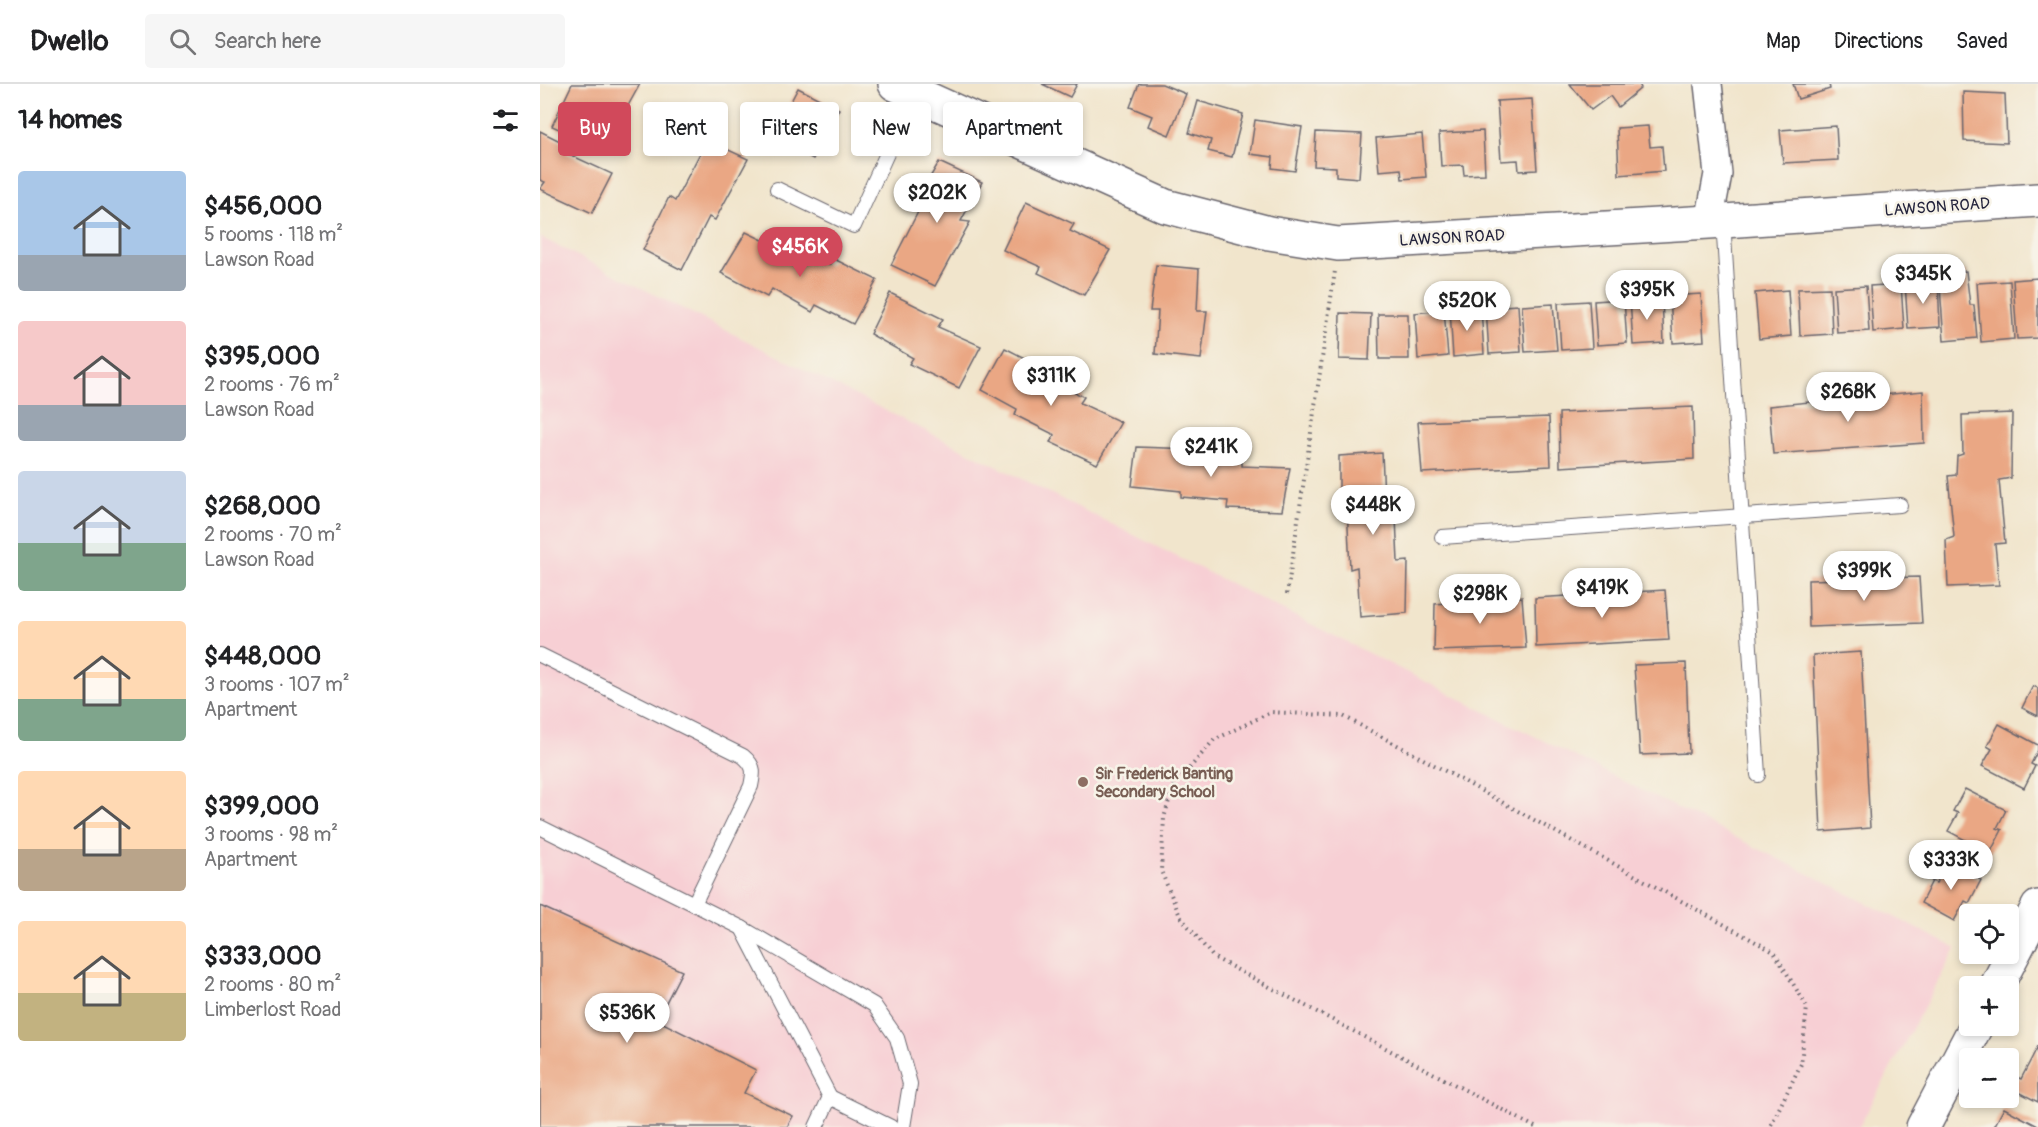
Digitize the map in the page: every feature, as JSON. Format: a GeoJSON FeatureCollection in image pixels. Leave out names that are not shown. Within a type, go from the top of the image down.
{"type":"FeatureCollection","features":[{"type":"Feature","properties":{"kind":"street"},"geometry":{"type":"LineString","coordinates":[[1708,84],[1718,174],[1716,221]]}},
{"type":"Feature","properties":{"kind":"street","name":"LAWSON ROAD"},"geometry":{"type":"LineString","coordinates":[[922,91],[1165,206],[1269,233],[1338,244],[2038,200]]}},
{"type":"Feature","properties":{"kind":"street"},"geometry":{"type":"LineString","coordinates":[[2002,976],[2038,908]]}},
{"type":"Feature","properties":{"kind":"street"},"geometry":{"type":"LineString","coordinates":[[1923,1127],[1971,1036]]}},
{"type":"Feature","properties":{"kind":"lane"},"geometry":{"type":"LineString","coordinates":[[777,189],[854,226],[894,138],[922,91]]}},
{"type":"Feature","properties":{"kind":"lane"},"geometry":{"type":"LineString","coordinates":[[1716,221],[1742,518],[1758,775]]}},
{"type":"Feature","properties":{"kind":"lane"},"geometry":{"type":"LineString","coordinates":[[1442,537],[1742,518],[1900,505]]}},
{"type":"Feature","properties":{"kind":"lane"},"geometry":{"type":"LineString","coordinates":[[540,655],[743,756],[752,764],[754,773],[751,786],[694,904]]}},
{"type":"Feature","properties":{"kind":"lane"},"geometry":{"type":"LineString","coordinates":[[540,827],[742,928],[874,1005],[897,1038],[910,1084],[903,1127]]}},
{"type":"Feature","properties":{"kind":"lane"},"geometry":{"type":"LineString","coordinates":[[742,928],[830,1097],[891,1127]]}},
{"type":"Feature","properties":{"kind":"lane"},"geometry":{"type":"LineString","coordinates":[[816,1127],[830,1097]]}},
{"type":"Feature","properties":{"kind":"path"},"geometry":{"type":"LineString","coordinates":[[1287,594],[1338,244]]}},
{"type":"Feature","properties":{"kind":"path"},"geometry":{"type":"LineString","coordinates":[[1534,1127],[1213,957],[1180,916],[1161,871],[1164,818],[1173,788],[1214,740],[1271,712],[1343,716],[1774,952],[1807,1007],[1801,1064],[1770,1127]]}},
{"type":"Feature","properties":{"kind":"shaded area","name":"Sir Frederick Banting Secondary School"},"geometry":{"type":"Polygon","coordinates":[[[540,237],[1956,948],[1859,1127],[540,1127],[540,237]]]}},
{"type":"Feature","properties":{"kind":"building"},"geometry":{"type":"Polygon","coordinates":[[[572,84],[640,84],[630,102],[563,102],[572,84]]]}},
{"type":"Feature","properties":{"kind":"building"},"geometry":{"type":"Polygon","coordinates":[[[1042,84],[1077,84],[1070,97],[1042,84]]]}},
{"type":"Feature","properties":{"kind":"building"},"geometry":{"type":"Polygon","coordinates":[[[1139,84],[1162,84],[1186,94],[1169,135],[1148,126],[1152,116],[1130,107],[1139,84]]]}},
{"type":"Feature","properties":{"kind":"building"},"geometry":{"type":"Polygon","coordinates":[[[1570,84],[1639,84],[1641,88],[1618,107],[1610,96],[1591,110],[1570,84]]]}},
{"type":"Feature","properties":{"kind":"building"},"geometry":{"type":"Polygon","coordinates":[[[1793,84],[1829,84],[1830,89],[1798,99],[1793,84]]]}},
{"type":"Feature","properties":{"kind":"building"},"geometry":{"type":"Polygon","coordinates":[[[798,88],[825,102],[791,102],[798,88]]]}},
{"type":"Feature","properties":{"kind":"building"},"geometry":{"type":"Polygon","coordinates":[[[1963,92],[2005,94],[2007,143],[1964,141],[1963,92]]]}},
{"type":"Feature","properties":{"kind":"building"},"geometry":{"type":"Polygon","coordinates":[[[1532,99],[1537,170],[1519,171],[1518,160],[1501,161],[1497,101],[1532,99]]]}},
{"type":"Feature","properties":{"kind":"building"},"geometry":{"type":"Polygon","coordinates":[[[1198,101],[1243,114],[1232,157],[1208,151],[1211,140],[1189,133],[1198,101]]]}},
{"type":"Feature","properties":{"kind":"building"},"geometry":{"type":"Polygon","coordinates":[[[558,113],[558,129],[552,126],[558,113]]]}},
{"type":"Feature","properties":{"kind":"building"},"geometry":{"type":"Polygon","coordinates":[[[1255,120],[1302,127],[1295,171],[1272,168],[1273,157],[1250,154],[1255,120]]]}},
{"type":"Feature","properties":{"kind":"building"},"geometry":{"type":"Polygon","coordinates":[[[1648,126],[1650,147],[1662,146],[1664,171],[1619,175],[1617,128],[1648,126]]]}},
{"type":"Feature","properties":{"kind":"building"},"geometry":{"type":"Polygon","coordinates":[[[1836,126],[1838,160],[1783,163],[1780,130],[1836,126]]]}},
{"type":"Feature","properties":{"kind":"building"},"geometry":{"type":"Polygon","coordinates":[[[540,131],[558,140],[558,156],[573,156],[612,174],[592,213],[540,189],[545,182],[540,180],[540,131]]]}},
{"type":"Feature","properties":{"kind":"building"},"geometry":{"type":"Polygon","coordinates":[[[1483,131],[1485,174],[1464,175],[1463,165],[1441,166],[1439,133],[1483,131]]]}},
{"type":"Feature","properties":{"kind":"building"},"geometry":{"type":"Polygon","coordinates":[[[1316,132],[1362,134],[1359,178],[1336,176],[1336,167],[1314,166],[1316,132]]]}},
{"type":"Feature","properties":{"kind":"building"},"geometry":{"type":"Polygon","coordinates":[[[1422,134],[1426,177],[1402,179],[1401,169],[1379,171],[1376,138],[1422,134]]]}},
{"type":"Feature","properties":{"kind":"building"},"geometry":{"type":"Polygon","coordinates":[[[728,150],[748,159],[715,220],[709,217],[682,270],[643,250],[669,197],[675,201],[699,156],[728,156],[728,150]]]}},
{"type":"Feature","properties":{"kind":"building"},"geometry":{"type":"Polygon","coordinates":[[[939,162],[982,182],[961,221],[970,222],[935,286],[891,265],[921,206],[916,201],[939,162]]]}},
{"type":"Feature","properties":{"kind":"building"},"geometry":{"type":"Polygon","coordinates":[[[1026,202],[1074,224],[1070,231],[1110,250],[1084,295],[1038,273],[1041,267],[1003,250],[1026,202]]]}},
{"type":"Feature","properties":{"kind":"building"},"geometry":{"type":"Polygon","coordinates":[[[746,232],[786,251],[790,246],[829,265],[834,259],[877,280],[853,324],[816,305],[812,312],[772,289],[767,297],[721,273],[746,232]]]}},
{"type":"Feature","properties":{"kind":"building"},"geometry":{"type":"Polygon","coordinates":[[[1156,265],[1199,269],[1197,311],[1207,311],[1201,359],[1155,354],[1158,311],[1150,311],[1156,265]]]}},
{"type":"Feature","properties":{"kind":"building"},"geometry":{"type":"Polygon","coordinates":[[[1966,271],[1970,305],[1974,305],[1977,338],[1944,341],[1939,273],[1966,271]]]}},
{"type":"Feature","properties":{"kind":"building"},"geometry":{"type":"Polygon","coordinates":[[[2038,278],[2038,338],[2017,339],[2013,280],[2038,278]]]}},
{"type":"Feature","properties":{"kind":"building"},"geometry":{"type":"Polygon","coordinates":[[[1938,281],[1940,327],[1908,329],[1905,283],[1938,281]]]}},
{"type":"Feature","properties":{"kind":"building"},"geometry":{"type":"Polygon","coordinates":[[[2010,281],[2014,339],[1981,342],[1977,283],[2010,281]]]}},
{"type":"Feature","properties":{"kind":"building"},"geometry":{"type":"Polygon","coordinates":[[[1901,284],[1904,329],[1873,332],[1870,286],[1901,284]]]}},
{"type":"Feature","properties":{"kind":"building"},"geometry":{"type":"Polygon","coordinates":[[[1866,286],[1869,331],[1837,333],[1834,288],[1866,286]]]}},
{"type":"Feature","properties":{"kind":"building"},"geometry":{"type":"Polygon","coordinates":[[[1830,288],[1832,334],[1800,336],[1798,289],[1830,288]]]}},
{"type":"Feature","properties":{"kind":"building"},"geometry":{"type":"Polygon","coordinates":[[[1788,290],[1791,336],[1759,339],[1755,293],[1788,290]]]}},
{"type":"Feature","properties":{"kind":"building"},"geometry":{"type":"Polygon","coordinates":[[[890,293],[943,319],[938,327],[981,346],[959,388],[909,364],[913,358],[870,334],[890,293]]]}},
{"type":"Feature","properties":{"kind":"building"},"geometry":{"type":"Polygon","coordinates":[[[1701,294],[1704,341],[1673,343],[1670,296],[1701,294]]]}},
{"type":"Feature","properties":{"kind":"building"},"geometry":{"type":"Polygon","coordinates":[[[1662,297],[1664,343],[1633,345],[1630,298],[1662,297]]]}},
{"type":"Feature","properties":{"kind":"building"},"geometry":{"type":"Polygon","coordinates":[[[1624,299],[1627,343],[1597,345],[1594,301],[1624,299]]]}},
{"type":"Feature","properties":{"kind":"building"},"geometry":{"type":"Polygon","coordinates":[[[1589,301],[1592,348],[1561,350],[1558,303],[1589,301]]]}},
{"type":"Feature","properties":{"kind":"building"},"geometry":{"type":"Polygon","coordinates":[[[1553,304],[1557,350],[1525,352],[1522,306],[1553,304]]]}},
{"type":"Feature","properties":{"kind":"building"},"geometry":{"type":"Polygon","coordinates":[[[1518,305],[1521,352],[1489,354],[1486,307],[1518,305]]]}},
{"type":"Feature","properties":{"kind":"building"},"geometry":{"type":"Polygon","coordinates":[[[1481,308],[1484,354],[1453,357],[1450,310],[1481,308]]]}},
{"type":"Feature","properties":{"kind":"building"},"geometry":{"type":"Polygon","coordinates":[[[1444,310],[1448,356],[1418,359],[1415,313],[1444,310]]]}},
{"type":"Feature","properties":{"kind":"building"},"geometry":{"type":"Polygon","coordinates":[[[1340,313],[1371,314],[1369,360],[1339,359],[1340,313]]]}},
{"type":"Feature","properties":{"kind":"building"},"geometry":{"type":"Polygon","coordinates":[[[1378,314],[1408,314],[1409,359],[1379,359],[1378,314]]]}},
{"type":"Feature","properties":{"kind":"building"},"geometry":{"type":"Polygon","coordinates":[[[1005,348],[1048,370],[1045,377],[1084,397],[1080,403],[1121,422],[1097,464],[1050,442],[1055,435],[1015,415],[1017,409],[982,390],[1005,348]]]}},
{"type":"Feature","properties":{"kind":"building"},"geometry":{"type":"Polygon","coordinates":[[[1923,391],[1924,443],[1773,454],[1769,406],[1923,391]]]}},
{"type":"Feature","properties":{"kind":"building"},"geometry":{"type":"Polygon","coordinates":[[[1693,407],[1694,459],[1560,467],[1559,413],[1693,407]]]}},
{"type":"Feature","properties":{"kind":"building"},"geometry":{"type":"Polygon","coordinates":[[[2012,413],[2011,478],[1999,480],[2005,543],[1995,544],[1999,585],[1948,587],[1946,540],[1954,537],[1948,476],[1956,475],[1957,456],[1963,454],[1962,415],[2012,413]]]}},
{"type":"Feature","properties":{"kind":"building"},"geometry":{"type":"Polygon","coordinates":[[[1549,417],[1551,466],[1422,473],[1418,422],[1549,417]]]}},
{"type":"Feature","properties":{"kind":"building"},"geometry":{"type":"Polygon","coordinates":[[[1137,447],[1193,449],[1191,454],[1242,459],[1242,466],[1290,468],[1282,511],[1227,509],[1228,501],[1181,497],[1181,491],[1132,486],[1137,447]]]}},
{"type":"Feature","properties":{"kind":"building"},"geometry":{"type":"Polygon","coordinates":[[[1382,453],[1384,497],[1395,496],[1398,562],[1408,561],[1407,613],[1360,617],[1357,567],[1350,569],[1347,506],[1339,506],[1339,456],[1382,453]]]}},
{"type":"Feature","properties":{"kind":"building"},"geometry":{"type":"Polygon","coordinates":[[[1919,577],[1922,623],[1809,627],[1808,580],[1919,577]]]}},
{"type":"Feature","properties":{"kind":"building"},"geometry":{"type":"Polygon","coordinates":[[[1665,590],[1669,640],[1536,647],[1535,598],[1665,590]]]}},
{"type":"Feature","properties":{"kind":"building"},"geometry":{"type":"Polygon","coordinates":[[[1522,597],[1526,648],[1434,651],[1435,604],[1522,597]]]}},
{"type":"Feature","properties":{"kind":"building"},"geometry":{"type":"Polygon","coordinates":[[[1861,652],[1870,828],[1821,832],[1813,655],[1861,652]]]}},
{"type":"Feature","properties":{"kind":"building"},"geometry":{"type":"Polygon","coordinates":[[[1686,663],[1689,753],[1640,755],[1634,665],[1686,663]]]}},
{"type":"Feature","properties":{"kind":"building"},"geometry":{"type":"Polygon","coordinates":[[[2033,686],[2038,688],[2038,716],[2022,708],[2033,686]]]}},
{"type":"Feature","properties":{"kind":"building"},"geometry":{"type":"Polygon","coordinates":[[[1999,724],[2038,745],[2031,764],[2035,766],[2024,788],[1982,766],[1992,749],[1987,746],[1999,724]]]}},
{"type":"Feature","properties":{"kind":"building"},"geometry":{"type":"Polygon","coordinates":[[[1965,789],[2006,810],[1997,828],[2002,830],[1990,853],[1948,831],[1958,813],[1953,811],[1965,789]]]}},
{"type":"Feature","properties":{"kind":"building"},"geometry":{"type":"Polygon","coordinates":[[[1947,862],[1981,880],[1969,903],[1965,901],[1963,904],[1959,904],[1959,912],[1954,921],[1921,903],[1932,881],[1936,883],[1947,862]]]}},
{"type":"Feature","properties":{"kind":"building"},"geometry":{"type":"Polygon","coordinates":[[[540,906],[682,971],[657,1020],[756,1070],[744,1093],[793,1116],[787,1127],[540,1127],[540,906]]]}},
{"type":"Feature","properties":{"kind":"building"},"geometry":{"type":"Polygon","coordinates":[[[2038,1046],[2038,1102],[2019,1092],[2019,1078],[2021,1079],[2038,1046]]]}},
{"type":"Feature","properties":{"kind":"building"},"geometry":{"type":"Polygon","coordinates":[[[2004,1108],[2038,1126],[2038,1127],[1994,1127],[2004,1108]]]}},
{"type":"Feature","properties":{"kind":"place","name":"Sir Frederick Banting Secondary School"},"geometry":{"type":"Point","coordinates":[1083,782]}}]}
